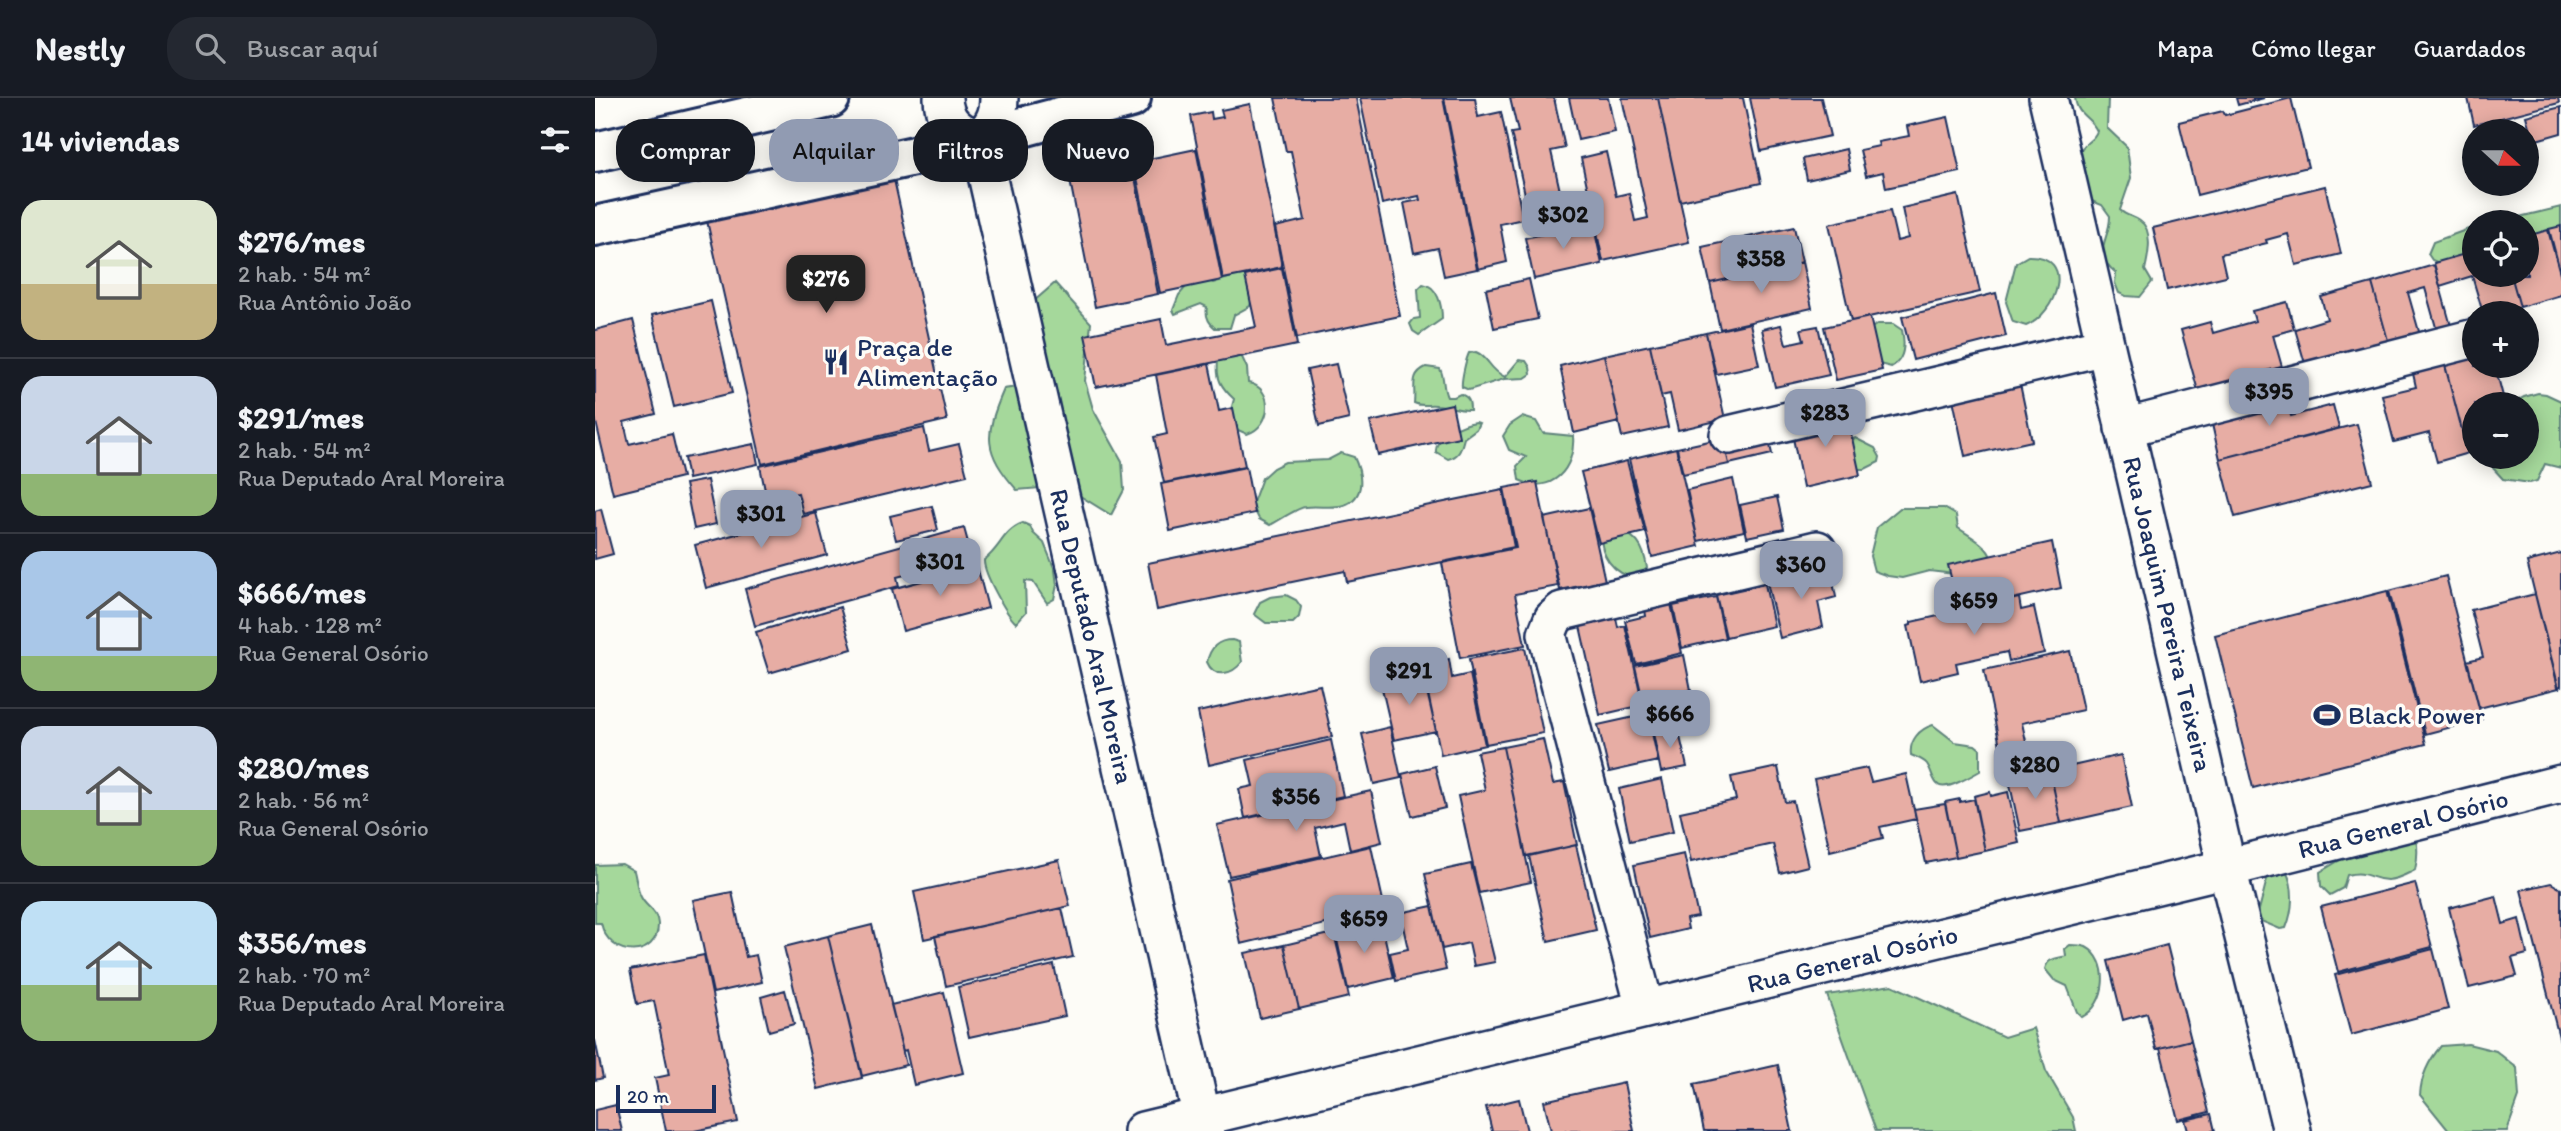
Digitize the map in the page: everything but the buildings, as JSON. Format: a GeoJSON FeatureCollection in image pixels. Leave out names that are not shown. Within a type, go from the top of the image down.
{"type":"FeatureCollection","features":[{"type":"Feature","properties":{"kind":"main road"},"geometry":{"type":"LineString","coordinates":[[595,152],[830,98]]}},
{"type":"Feature","properties":{"kind":"main road"},"geometry":{"type":"LineString","coordinates":[[1028,127],[1131,98]]}},
{"type":"Feature","properties":{"kind":"main road"},"geometry":{"type":"LineString","coordinates":[[595,226],[913,156]]}},
{"type":"Feature","properties":{"kind":"street"},"geometry":{"type":"LineString","coordinates":[[943,98],[948,119]]}},
{"type":"Feature","properties":{"kind":"street"},"geometry":{"type":"LineString","coordinates":[[996,119],[999,98]]}},
{"type":"Feature","properties":{"kind":"street","name":"Rua Joaquim Pereira Teixeira"},"geometry":{"type":"LineString","coordinates":[[2049,98],[2227,868],[2292,1131]]}},
{"type":"Feature","properties":{"kind":"street","name":"Rua Deputado Aral Moreira"},"geometry":{"type":"LineString","coordinates":[[988,182],[1203,1124]]}},
{"type":"Feature","properties":{"kind":"street"},"geometry":{"type":"LineString","coordinates":[[2124,428],[2462,341]]}},
{"type":"Feature","properties":{"kind":"street"},"geometry":{"type":"LineString","coordinates":[[1729,435],[2105,346]]}},
{"type":"Feature","properties":{"kind":"street"},"geometry":{"type":"LineString","coordinates":[[1645,1008],[1547,634],[1553,619],[1562,611],[1818,550]]}},
{"type":"Feature","properties":{"kind":"street","name":"Rua General Osório"},"geometry":{"type":"LineString","coordinates":[[1143,1131],[1203,1124],[1645,1008],[2227,868],[2561,784]]}},
{"type":"Feature","properties":{"kind":"green space"},"geometry":{"type":"Polygon","coordinates":[[[2075,98],[2108,98],[2107,128],[2127,147],[2131,178],[2120,210],[2140,221],[2149,237],[2145,270],[2152,282],[2140,297],[2119,293],[2115,283],[2116,273],[2104,258],[2103,246],[2110,216],[2102,205],[2089,200],[2079,160],[2082,148],[2097,131],[2078,109],[2075,98]]]}},
{"type":"Feature","properties":{"kind":"green space"},"geometry":{"type":"Polygon","coordinates":[[[2561,207],[2561,234],[2539,237],[2539,212],[2561,207]]]}},
{"type":"Feature","properties":{"kind":"green space"},"geometry":{"type":"Polygon","coordinates":[[[2462,231],[2462,256],[2439,263],[2432,260],[2428,254],[2433,242],[2462,231]]]}},
{"type":"Feature","properties":{"kind":"green space"},"geometry":{"type":"Polygon","coordinates":[[[2028,256],[2043,258],[2053,265],[2057,286],[2046,310],[2037,320],[2026,326],[2013,322],[2006,302],[2016,263],[2028,256]]]}},
{"type":"Feature","properties":{"kind":"green space"},"geometry":{"type":"Polygon","coordinates":[[[1254,270],[1254,290],[1250,306],[1234,315],[1230,328],[1215,328],[1208,319],[1207,307],[1201,304],[1175,314],[1173,310],[1179,295],[1191,281],[1203,278],[1213,283],[1254,270]]]}},
{"type":"Feature","properties":{"kind":"green space"},"geometry":{"type":"Polygon","coordinates":[[[1055,283],[1091,323],[1085,381],[1093,409],[1122,461],[1124,490],[1111,515],[1064,486],[1017,490],[998,464],[990,442],[993,419],[1004,389],[1030,385],[1033,302],[1055,283]]]}},
{"type":"Feature","properties":{"kind":"green space"},"geometry":{"type":"Polygon","coordinates":[[[1423,284],[1436,293],[1442,319],[1419,335],[1413,331],[1410,324],[1414,319],[1420,318],[1418,289],[1423,284]]]}},
{"type":"Feature","properties":{"kind":"green space"},"geometry":{"type":"Polygon","coordinates":[[[1878,324],[1893,324],[1902,330],[1903,351],[1896,364],[1891,367],[1875,363],[1868,330],[1878,324]]]}},
{"type":"Feature","properties":{"kind":"green space"},"geometry":{"type":"Polygon","coordinates":[[[1476,352],[1505,377],[1519,360],[1526,361],[1531,374],[1525,378],[1504,379],[1469,390],[1462,387],[1463,375],[1469,353],[1476,352]]]}},
{"type":"Feature","properties":{"kind":"green space"},"geometry":{"type":"Polygon","coordinates":[[[1241,355],[1247,368],[1248,383],[1262,392],[1267,407],[1262,423],[1247,434],[1238,430],[1231,410],[1234,399],[1223,386],[1218,373],[1218,361],[1241,355]]]}},
{"type":"Feature","properties":{"kind":"green space"},"geometry":{"type":"Polygon","coordinates":[[[1426,367],[1440,369],[1447,397],[1460,394],[1465,396],[1470,410],[1414,403],[1415,378],[1426,367]]]}},
{"type":"Feature","properties":{"kind":"green space"},"geometry":{"type":"Polygon","coordinates":[[[2539,393],[2561,401],[2561,468],[2545,464],[2537,481],[2530,483],[2503,479],[2494,469],[2539,469],[2539,393]]]}},
{"type":"Feature","properties":{"kind":"green space"},"geometry":{"type":"Polygon","coordinates":[[[1522,417],[1536,421],[1543,433],[1573,436],[1573,448],[1566,468],[1551,482],[1531,484],[1519,480],[1517,466],[1526,457],[1509,450],[1503,436],[1510,425],[1522,417]]]}},
{"type":"Feature","properties":{"kind":"green space"},"geometry":{"type":"Polygon","coordinates":[[[1479,423],[1476,429],[1464,438],[1458,454],[1448,459],[1436,452],[1444,436],[1457,428],[1479,423]]]}},
{"type":"Feature","properties":{"kind":"green space"},"geometry":{"type":"Polygon","coordinates":[[[1855,438],[1875,448],[1880,457],[1879,462],[1865,469],[1847,469],[1849,441],[1855,438]]]}},
{"type":"Feature","properties":{"kind":"green space"},"geometry":{"type":"Polygon","coordinates":[[[1341,453],[1354,457],[1359,471],[1360,484],[1356,497],[1340,506],[1302,508],[1270,525],[1259,519],[1252,505],[1262,478],[1273,468],[1285,462],[1328,460],[1341,453]]]}},
{"type":"Feature","properties":{"kind":"green space"},"geometry":{"type":"Polygon","coordinates":[[[1900,508],[1944,508],[1956,515],[1958,528],[1986,548],[1995,568],[1971,576],[1929,571],[1902,578],[1874,571],[1870,556],[1877,527],[1900,508]]]}},
{"type":"Feature","properties":{"kind":"green space"},"geometry":{"type":"Polygon","coordinates":[[[1023,523],[1030,526],[1033,533],[1044,543],[1055,570],[1057,585],[1054,599],[1047,603],[1033,582],[1025,581],[1026,612],[1016,623],[996,593],[984,560],[1011,530],[1023,523]]]}},
{"type":"Feature","properties":{"kind":"green space"},"geometry":{"type":"Polygon","coordinates":[[[1614,524],[1633,537],[1643,552],[1647,568],[1638,579],[1614,568],[1605,555],[1601,529],[1614,524]]]}},
{"type":"Feature","properties":{"kind":"green space"},"geometry":{"type":"Polygon","coordinates":[[[1286,595],[1296,600],[1301,607],[1299,617],[1293,623],[1266,623],[1254,614],[1260,602],[1270,597],[1286,595]]]}},
{"type":"Feature","properties":{"kind":"green space"},"geometry":{"type":"Polygon","coordinates":[[[1232,640],[1239,642],[1242,662],[1228,672],[1214,671],[1207,662],[1210,653],[1218,643],[1232,640]]]}},
{"type":"Feature","properties":{"kind":"green space"},"geometry":{"type":"Polygon","coordinates":[[[1933,725],[1955,742],[1975,745],[1980,749],[1980,771],[1950,785],[1936,783],[1927,764],[1911,755],[1916,736],[1933,725]]]}},
{"type":"Feature","properties":{"kind":"green space"},"geometry":{"type":"Polygon","coordinates":[[[2375,810],[2403,817],[2412,827],[2417,849],[2415,870],[2391,880],[2364,874],[2347,875],[2343,888],[2330,895],[2321,886],[2320,872],[2343,858],[2337,845],[2348,822],[2375,810]]]}},
{"type":"Feature","properties":{"kind":"green space"},"geometry":{"type":"Polygon","coordinates":[[[622,864],[634,871],[641,897],[657,919],[656,936],[651,944],[643,949],[623,949],[613,944],[601,923],[595,923],[595,865],[622,864]]]}},
{"type":"Feature","properties":{"kind":"green space"},"geometry":{"type":"Polygon","coordinates":[[[2286,871],[2292,892],[2291,907],[2286,928],[2280,929],[2261,921],[2258,914],[2268,875],[2286,871]]]}},
{"type":"Feature","properties":{"kind":"green space"},"geometry":{"type":"Polygon","coordinates":[[[2070,945],[2084,946],[2094,953],[2102,972],[2103,982],[2097,1003],[2082,1017],[2077,1012],[2067,986],[2054,980],[2045,969],[2050,961],[2066,956],[2065,949],[2070,945]]]}},
{"type":"Feature","properties":{"kind":"green space"},"geometry":{"type":"Polygon","coordinates":[[[1892,985],[2004,1037],[2033,1028],[2046,1071],[2073,1117],[2076,1131],[1876,1131],[1827,995],[1892,985]]]}},
{"type":"Feature","properties":{"kind":"green space"},"geometry":{"type":"Polygon","coordinates":[[[2468,1044],[2496,1051],[2517,1068],[2519,1097],[2507,1131],[2449,1131],[2420,1095],[2426,1069],[2441,1046],[2468,1044]]]}},
{"type":"Feature","properties":{"kind":"place","name":"Praça de Alimentação"},"geometry":{"type":"Point","coordinates":[836,362]}},
{"type":"Feature","properties":{"kind":"place","name":"Black Power"},"geometry":{"type":"Point","coordinates":[2327,715]}}]}
